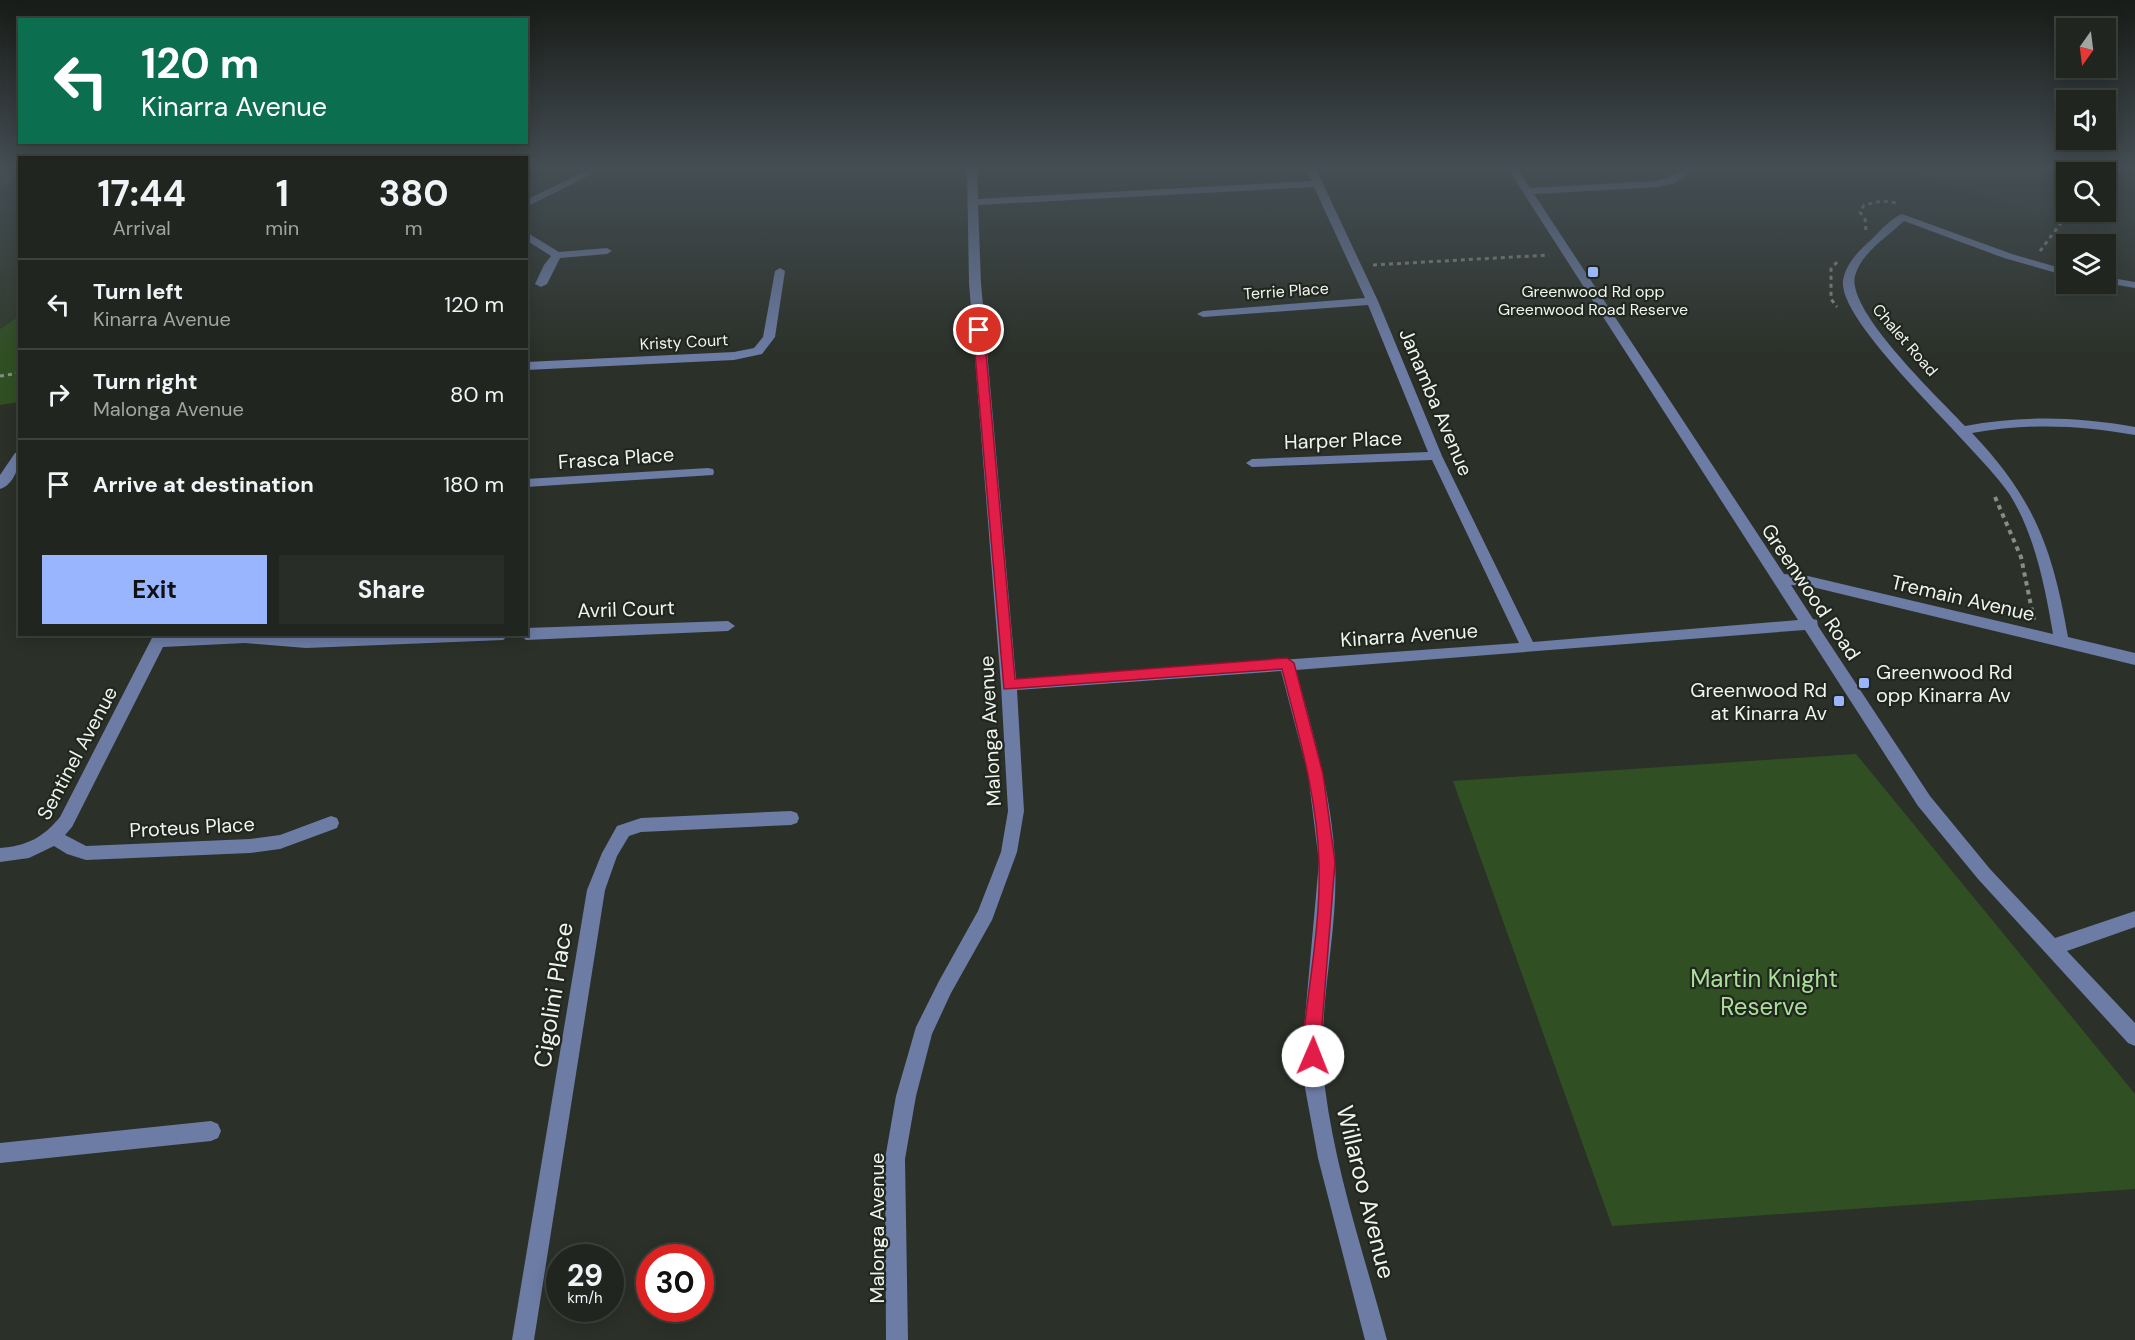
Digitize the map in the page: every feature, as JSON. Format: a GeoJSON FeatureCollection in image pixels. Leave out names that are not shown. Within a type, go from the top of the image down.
{"type":"FeatureCollection","features":[{"type":"Feature","properties":{"kind":"street","name":"Malonga Avenue"},"geometry":{"type":"LineString","coordinates":[[897,1340],[895,1160],[904,1107],[923,1034],[945,987],[986,914],[1009,852],[1016,811],[1009,685],[975,283],[974,232]]}},
{"type":"Feature","properties":{"kind":"street","name":"Janamba Avenue"},"geometry":{"type":"LineString","coordinates":[[1339,232],[1372,302],[1436,456],[1528,648]]}},
{"type":"Feature","properties":{"kind":"street","name":"Greenwood Road"},"geometry":{"type":"LineString","coordinates":[[1554,232],[1812,624],[1909,779],[1950,836],[2135,1037]]}},
{"type":"Feature","properties":{"kind":"street","name":"Chalet Road"},"geometry":{"type":"LineString","coordinates":[[1887,232],[1851,268],[1847,284],[1850,298],[1862,317],[1895,358],[1965,430],[2016,494],[2046,573],[2061,641]]}},
{"type":"Feature","properties":{"kind":"street","name":"Chalet Road"},"geometry":{"type":"LineString","coordinates":[[1942,232],[2008,256],[2056,270]]}},
{"type":"Feature","properties":{"kind":"street"},"geometry":{"type":"LineString","coordinates":[[528,236],[558,255],[607,251]]}},
{"type":"Feature","properties":{"kind":"street"},"geometry":{"type":"LineString","coordinates":[[541,284],[549,265],[558,255]]}},
{"type":"Feature","properties":{"kind":"street","name":"Kristy Court"},"geometry":{"type":"LineString","coordinates":[[528,366],[734,356],[758,351],[769,337],[780,271]]}},
{"type":"Feature","properties":{"kind":"street"},"geometry":{"type":"LineString","coordinates":[[2116,282],[2135,285]]}},
{"type":"Feature","properties":{"kind":"street","name":"Terrie Place"},"geometry":{"type":"LineString","coordinates":[[1203,314],[1372,302]]}},
{"type":"Feature","properties":{"kind":"street"},"geometry":{"type":"LineString","coordinates":[[1965,430],[1998,423],[2069,422],[2135,431]]}},
{"type":"Feature","properties":{"kind":"street","name":"Harper Place"},"geometry":{"type":"LineString","coordinates":[[1252,463],[1436,456]]}},
{"type":"Feature","properties":{"kind":"street"},"geometry":{"type":"LineString","coordinates":[[0,485],[18,459]]}},
{"type":"Feature","properties":{"kind":"street","name":"Frasca Place"},"geometry":{"type":"LineString","coordinates":[[528,483],[708,472]]}},
{"type":"Feature","properties":{"kind":"street","name":"Tremain Avenue"},"geometry":{"type":"LineString","coordinates":[[1781,579],[1808,581],[2135,659]]}},
{"type":"Feature","properties":{"kind":"street","name":"Kinarra Avenue"},"geometry":{"type":"LineString","coordinates":[[1009,685],[1287,663],[1528,648],[1812,624]]}},
{"type":"Feature","properties":{"kind":"street","name":"Avril Court"},"geometry":{"type":"LineString","coordinates":[[528,634],[728,626]]}},
{"type":"Feature","properties":{"kind":"street"},"geometry":{"type":"LineString","coordinates":[[160,638],[245,637],[306,642],[454,636]]}},
{"type":"Feature","properties":{"kind":"street","name":"Sentinel Avenue"},"geometry":{"type":"LineString","coordinates":[[0,855],[32,851],[55,838],[66,822],[160,638]]}},
{"type":"Feature","properties":{"kind":"street","name":"Willaroo Avenue"},"geometry":{"type":"LineString","coordinates":[[1287,663],[1316,774],[1327,862],[1312,1040],[1315,1088],[1328,1158],[1376,1340]]}},
{"type":"Feature","properties":{"kind":"street","name":"Cigolini Place"},"geometry":{"type":"LineString","coordinates":[[523,1340],[596,891],[610,853],[623,831],[641,825],[791,818]]}},
{"type":"Feature","properties":{"kind":"street","name":"Proteus Place"},"geometry":{"type":"LineString","coordinates":[[55,838],[73,849],[87,853],[250,846],[280,842],[331,824]]}},
{"type":"Feature","properties":{"kind":"street"},"geometry":{"type":"LineString","coordinates":[[2053,947],[2135,919]]}},
{"type":"Feature","properties":{"kind":"street"},"geometry":{"type":"LineString","coordinates":[[0,1153],[211,1131]]}},
{"type":"Feature","properties":{"kind":"path"},"geometry":{"type":"LineString","coordinates":[[1860,237],[1865,232]]}},
{"type":"Feature","properties":{"kind":"path"},"geometry":{"type":"LineString","coordinates":[[2034,259],[2055,232]]}},
{"type":"Feature","properties":{"kind":"path"},"geometry":{"type":"LineString","coordinates":[[1355,266],[1549,255]]}},
{"type":"Feature","properties":{"kind":"path"},"geometry":{"type":"LineString","coordinates":[[1838,261],[1831,268],[1831,299],[1842,315]]}},
{"type":"Feature","properties":{"kind":"path"},"geometry":{"type":"LineString","coordinates":[[0,376],[18,373]]}},
{"type":"Feature","properties":{"kind":"path"},"geometry":{"type":"LineString","coordinates":[[1990,490],[2016,541],[2030,586],[2034,621]]}},
{"type":"Feature","properties":{"kind":"shaded area"},"geometry":{"type":"Polygon","coordinates":[[[0,232],[18,232],[18,317],[0,329],[0,232]]]}},
{"type":"Feature","properties":{"kind":"green space"},"geometry":{"type":"Polygon","coordinates":[[[18,317],[18,402],[0,405],[0,329],[18,317]]]}},
{"type":"Feature","properties":{"kind":"green space","name":"Martin Knight Reserve"},"geometry":{"type":"Polygon","coordinates":[[[1856,754],[2135,1094],[2135,1189],[1612,1226],[1453,781],[1856,754]]]}},
{"type":"Feature","properties":{"kind":"place","name":"Greenwood Rd opp Greenwood Road Reserve"},"geometry":{"type":"Point","coordinates":[1593,272]}},
{"type":"Feature","properties":{"kind":"place","name":"Greenwood Rd opp Kinarra Av"},"geometry":{"type":"Point","coordinates":[1864,683]}},
{"type":"Feature","properties":{"kind":"place","name":"Greenwood Rd at Kinarra Av"},"geometry":{"type":"Point","coordinates":[1839,701]}},
{"type":"Feature","properties":{"kind":"route"},"geometry":{"type":"LineString","coordinates":[[979,330],[1009,685],[1287,663],[1316,774],[1327,862],[1312,1040],[1313,1056]]}}]}
